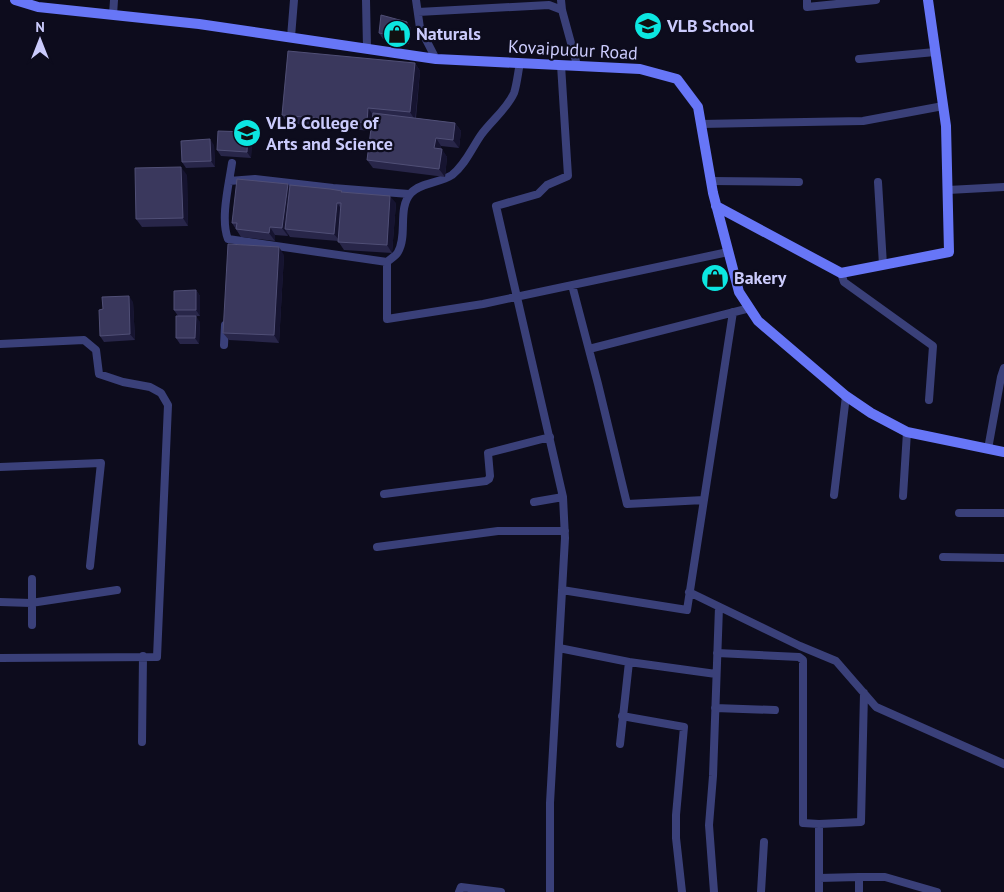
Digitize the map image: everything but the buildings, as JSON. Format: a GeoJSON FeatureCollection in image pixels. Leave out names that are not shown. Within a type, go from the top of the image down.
{"type":"FeatureCollection","features":[{"type":"Feature","properties":{"kind":"main road","name":"Kovaipudur Road"},"geometry":{"type":"LineString","coordinates":[[15,0],[38,7],[199,24],[436,59],[640,69],[677,79],[698,107],[716,206],[739,292],[758,321],[846,396],[871,413],[907,432],[1004,452]]}},
{"type":"Feature","properties":{"kind":"main road"},"geometry":{"type":"LineString","coordinates":[[716,206],[841,273],[949,252],[946,126],[928,0]]}},
{"type":"Feature","properties":{"kind":"street"},"geometry":{"type":"LineString","coordinates":[[113,15],[114,0]]}},
{"type":"Feature","properties":{"kind":"street"},"geometry":{"type":"LineString","coordinates":[[291,37],[294,0]]}},
{"type":"Feature","properties":{"kind":"street"},"geometry":{"type":"LineString","coordinates":[[366,0],[367,48]]}},
{"type":"Feature","properties":{"kind":"street"},"geometry":{"type":"LineString","coordinates":[[416,0],[420,28],[436,59]]}},
{"type":"Feature","properties":{"kind":"street"},"geometry":{"type":"LineString","coordinates":[[561,0],[577,66]]}},
{"type":"Feature","properties":{"kind":"street"},"geometry":{"type":"LineString","coordinates":[[807,0],[807,7],[876,0]]}},
{"type":"Feature","properties":{"kind":"street"},"geometry":{"type":"LineString","coordinates":[[418,12],[549,5],[562,10]]}},
{"type":"Feature","properties":{"kind":"street"},"geometry":{"type":"LineString","coordinates":[[859,59],[935,52]]}},
{"type":"Feature","properties":{"kind":"street"},"geometry":{"type":"LineString","coordinates":[[520,63],[514,93],[462,166],[452,175],[416,189],[409,194],[404,208],[404,232],[398,252],[387,262],[387,319],[483,304],[728,252]]}},
{"type":"Feature","properties":{"kind":"street"},"geometry":{"type":"LineString","coordinates":[[550,892],[550,803],[565,531],[563,497],[496,206],[538,194],[547,185],[568,176],[561,65]]}},
{"type":"Feature","properties":{"kind":"street"},"geometry":{"type":"LineString","coordinates":[[701,124],[863,121],[943,106]]}},
{"type":"Feature","properties":{"kind":"street"},"geometry":{"type":"LineString","coordinates":[[228,248],[225,218],[232,163]]}},
{"type":"Feature","properties":{"kind":"street"},"geometry":{"type":"LineString","coordinates":[[229,181],[255,179],[409,194]]}},
{"type":"Feature","properties":{"kind":"street"},"geometry":{"type":"LineString","coordinates":[[711,181],[799,182]]}},
{"type":"Feature","properties":{"kind":"street"},"geometry":{"type":"LineString","coordinates":[[878,182],[883,265]]}},
{"type":"Feature","properties":{"kind":"street"},"geometry":{"type":"LineString","coordinates":[[948,190],[1004,187]]}},
{"type":"Feature","properties":{"kind":"street"},"geometry":{"type":"LineString","coordinates":[[228,238],[387,262]]}},
{"type":"Feature","properties":{"kind":"street"},"geometry":{"type":"LineString","coordinates":[[841,273],[844,282],[933,346],[929,400]]}},
{"type":"Feature","properties":{"kind":"street"},"geometry":{"type":"LineString","coordinates":[[572,285],[627,504],[704,500]]}},
{"type":"Feature","properties":{"kind":"street"},"geometry":{"type":"LineString","coordinates":[[589,349],[750,308]]}},
{"type":"Feature","properties":{"kind":"street"},"geometry":{"type":"LineString","coordinates":[[562,590],[687,610],[733,312]]}},
{"type":"Feature","properties":{"kind":"street"},"geometry":{"type":"LineString","coordinates":[[224,345],[225,316]]}},
{"type":"Feature","properties":{"kind":"street"},"geometry":{"type":"LineString","coordinates":[[0,344],[84,340],[96,350],[99,374],[123,382],[150,387],[161,393],[168,405],[157,657],[0,658]]}},
{"type":"Feature","properties":{"kind":"street"},"geometry":{"type":"LineString","coordinates":[[988,449],[1004,368]]}},
{"type":"Feature","properties":{"kind":"street"},"geometry":{"type":"LineString","coordinates":[[834,495],[846,396]]}},
{"type":"Feature","properties":{"kind":"street"},"geometry":{"type":"LineString","coordinates":[[903,496],[907,432]]}},
{"type":"Feature","properties":{"kind":"street"},"geometry":{"type":"LineString","coordinates":[[384,494],[486,481],[490,476],[488,453],[550,437]]}},
{"type":"Feature","properties":{"kind":"street"},"geometry":{"type":"LineString","coordinates":[[0,468],[101,463],[90,566]]}},
{"type":"Feature","properties":{"kind":"street"},"geometry":{"type":"LineString","coordinates":[[534,502],[563,497]]}},
{"type":"Feature","properties":{"kind":"street"},"geometry":{"type":"LineString","coordinates":[[959,513],[1004,513]]}},
{"type":"Feature","properties":{"kind":"street"},"geometry":{"type":"LineString","coordinates":[[377,547],[498,531],[565,531]]}},
{"type":"Feature","properties":{"kind":"street"},"geometry":{"type":"LineString","coordinates":[[943,557],[1004,558]]}},
{"type":"Feature","properties":{"kind":"street"},"geometry":{"type":"LineString","coordinates":[[32,579],[32,625]]}},
{"type":"Feature","properties":{"kind":"street"},"geometry":{"type":"LineString","coordinates":[[0,602],[31,603],[118,590]]}},
{"type":"Feature","properties":{"kind":"street"},"geometry":{"type":"LineString","coordinates":[[689,592],[800,646],[836,661],[876,707],[1004,764]]}},
{"type":"Feature","properties":{"kind":"street"},"geometry":{"type":"LineString","coordinates":[[714,892],[708,825],[713,776],[719,607]]}},
{"type":"Feature","properties":{"kind":"street"},"geometry":{"type":"LineString","coordinates":[[559,648],[629,662],[716,674]]}},
{"type":"Feature","properties":{"kind":"street"},"geometry":{"type":"LineString","coordinates":[[717,653],[799,657],[803,660],[802,823],[861,822],[864,693]]}},
{"type":"Feature","properties":{"kind":"street"},"geometry":{"type":"LineString","coordinates":[[142,742],[143,656]]}},
{"type":"Feature","properties":{"kind":"street"},"geometry":{"type":"LineString","coordinates":[[620,744],[629,662]]}},
{"type":"Feature","properties":{"kind":"street"},"geometry":{"type":"LineString","coordinates":[[715,708],[775,710]]}},
{"type":"Feature","properties":{"kind":"street"},"geometry":{"type":"LineString","coordinates":[[622,716],[684,727],[676,815],[676,838],[682,892]]}},
{"type":"Feature","properties":{"kind":"street"},"geometry":{"type":"LineString","coordinates":[[819,824],[819,892]]}},
{"type":"Feature","properties":{"kind":"street"},"geometry":{"type":"LineString","coordinates":[[761,892],[764,842]]}},
{"type":"Feature","properties":{"kind":"street"},"geometry":{"type":"LineString","coordinates":[[858,877],[859,892]]}},
{"type":"Feature","properties":{"kind":"street"},"geometry":{"type":"LineString","coordinates":[[819,878],[885,877],[937,892]]}},
{"type":"Feature","properties":{"kind":"street"},"geometry":{"type":"LineString","coordinates":[[459,892],[461,887],[501,892]]}},
{"type":"Feature","properties":{"kind":"place","name":"VLB School"},"geometry":{"type":"Point","coordinates":[648,26]}},
{"type":"Feature","properties":{"kind":"place","name":"Naturals"},"geometry":{"type":"Point","coordinates":[397,34]}},
{"type":"Feature","properties":{"kind":"place","name":"VLB College of Arts and Science"},"geometry":{"type":"Point","coordinates":[247,133]}},
{"type":"Feature","properties":{"kind":"place","name":"Bakery"},"geometry":{"type":"Point","coordinates":[715,278]}}]}
